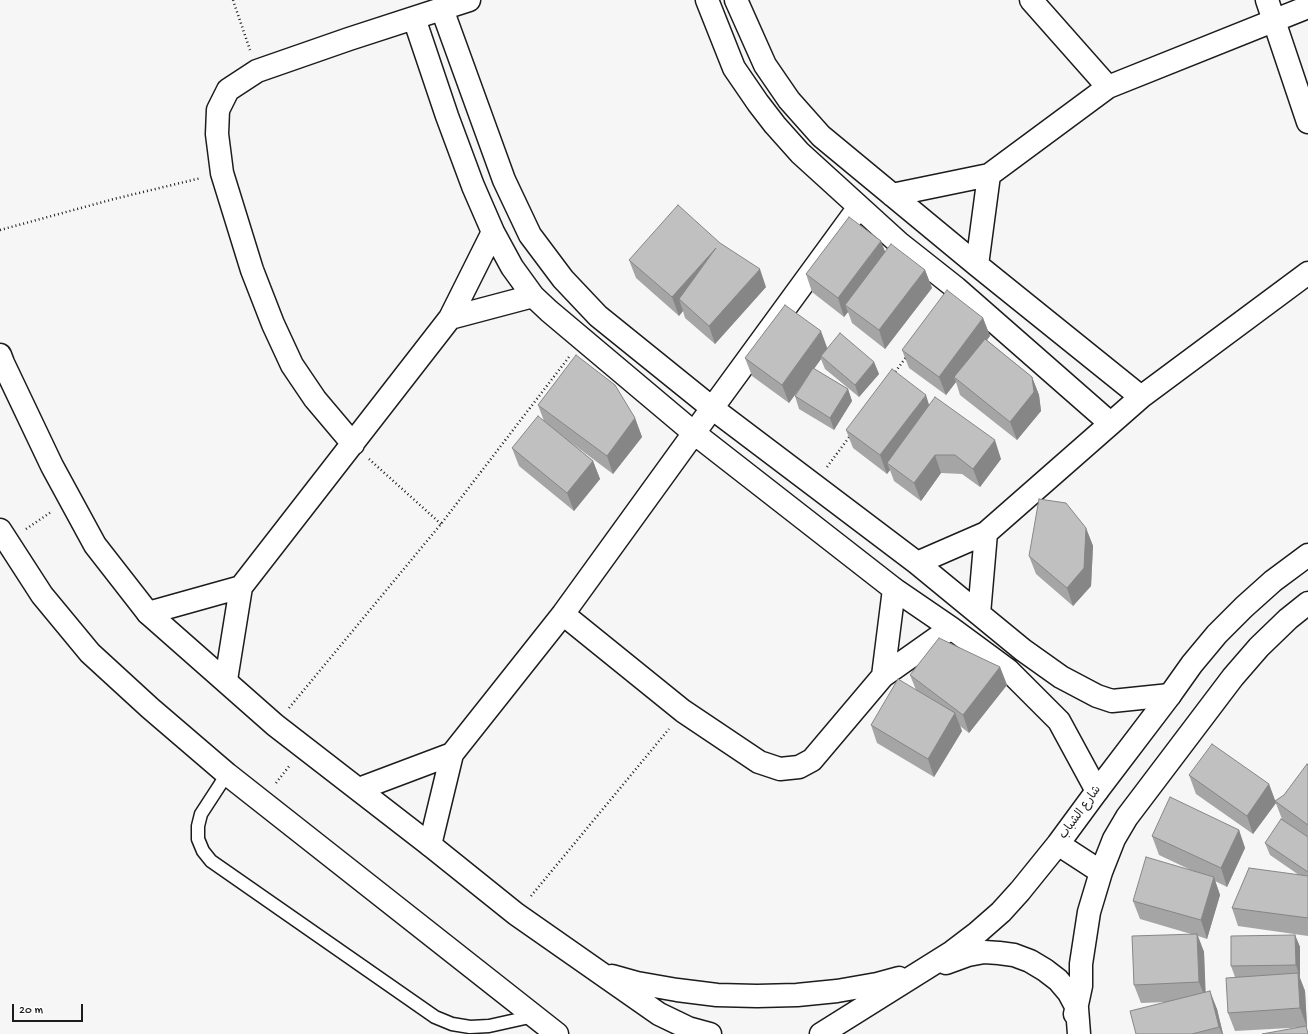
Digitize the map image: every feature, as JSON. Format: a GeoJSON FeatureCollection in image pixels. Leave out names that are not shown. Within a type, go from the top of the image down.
{"type":"FeatureCollection","features":[{"type":"Feature","properties":{"kind":"street"},"geometry":{"type":"LineString","coordinates":[[353,444],[315,399],[292,365],[273,324],[252,270],[222,173],[217,134],[218,110],[228,90],[257,71],[469,0]]}},
{"type":"Feature","properties":{"kind":"street"},"geometry":{"type":"LineString","coordinates":[[707,0],[734,68],[758,103],[800,153],[899,243],[956,288],[1110,423]]}},
{"type":"Feature","properties":{"kind":"street"},"geometry":{"type":"LineString","coordinates":[[736,0],[765,65],[789,100],[821,136],[977,265],[1141,397]]}},
{"type":"Feature","properties":{"kind":"street"},"geometry":{"type":"LineString","coordinates":[[1031,0],[1108,87]]}},
{"type":"Feature","properties":{"kind":"street"},"geometry":{"type":"LineString","coordinates":[[892,195],[989,175],[1108,87],[1271,10],[1308,7]]}},
{"type":"Feature","properties":{"kind":"street"},"geometry":{"type":"LineString","coordinates":[[442,9],[504,180],[530,234],[563,279],[598,316],[712,408],[917,564],[1023,650],[1061,677],[1097,696],[1112,701],[1170,696]]}},
{"type":"Feature","properties":{"kind":"street"},"geometry":{"type":"LineString","coordinates":[[1271,10],[1308,122]]}},
{"type":"Feature","properties":{"kind":"street"},"geometry":{"type":"LineString","coordinates":[[414,18],[473,186],[493,232],[512,267],[533,296],[694,433],[894,589],[951,628],[1008,670],[1059,721],[1097,791]]}},
{"type":"Feature","properties":{"kind":"street"},"geometry":{"type":"LineString","coordinates":[[800,153],[821,136]]}},
{"type":"Feature","properties":{"kind":"street"},"geometry":{"type":"LineString","coordinates":[[977,265],[989,175]]}},
{"type":"Feature","properties":{"kind":"street"},"geometry":{"type":"LineString","coordinates":[[430,845],[452,754],[564,614],[859,207]]}},
{"type":"Feature","properties":{"kind":"street"},"geometry":{"type":"LineString","coordinates":[[226,680],[241,587],[450,318],[493,232]]}},
{"type":"Feature","properties":{"kind":"street"},"geometry":{"type":"LineString","coordinates":[[917,564],[986,533],[1141,397],[1308,272]]}},
{"type":"Feature","properties":{"kind":"street"},"geometry":{"type":"LineString","coordinates":[[450,318],[533,296]]}},
{"type":"Feature","properties":{"kind":"street"},"geometry":{"type":"LineString","coordinates":[[0,355],[52,466],[95,545],[148,613],[226,680],[275,725],[430,845],[516,914],[659,1014],[688,1028],[710,1034]]}},
{"type":"Feature","properties":{"kind":"street"},"geometry":{"type":"LineString","coordinates":[[979,614],[986,533]]}},
{"type":"Feature","properties":{"kind":"street"},"geometry":{"type":"LineString","coordinates":[[4,536],[42,595],[90,654],[150,708],[228,774],[557,1034]]}},
{"type":"Feature","properties":{"kind":"street","name":"شارع الشباب"},"geometry":{"type":"LineString","coordinates":[[820,1034],[952,952],[1001,912],[1058,844],[1217,634],[1273,581],[1308,556]]}},
{"type":"Feature","properties":{"kind":"street"},"geometry":{"type":"LineString","coordinates":[[148,613],[241,587]]}},
{"type":"Feature","properties":{"kind":"street"},"geometry":{"type":"LineString","coordinates":[[883,676],[894,589]]}},
{"type":"Feature","properties":{"kind":"street"},"geometry":{"type":"LineString","coordinates":[[1068,1034],[1077,1008],[1081,986],[1081,964],[1089,912],[1101,872],[1114,839],[1127,818],[1233,677],[1259,647],[1288,619],[1308,603]]}},
{"type":"Feature","properties":{"kind":"street"},"geometry":{"type":"LineString","coordinates":[[564,614],[684,711],[759,762],[780,769],[799,767],[812,760],[883,676],[951,628]]}},
{"type":"Feature","properties":{"kind":"street"},"geometry":{"type":"LineString","coordinates":[[1008,670],[1023,650]]}},
{"type":"Feature","properties":{"kind":"street"},"geometry":{"type":"LineString","coordinates":[[359,790],[452,754]]}},
{"type":"Feature","properties":{"kind":"street"},"geometry":{"type":"LineString","coordinates":[[1058,844],[1101,872]]}},
{"type":"Feature","properties":{"kind":"street"},"geometry":{"type":"LineString","coordinates":[[598,972],[676,990],[717,995],[797,995],[837,991],[877,984],[916,974],[968,955],[984,952],[999,953],[1030,961],[1058,980],[1077,1008],[1079,1034]]}},
{"type":"Feature","properties":{"kind":"street"},"geometry":{"type":"LineString","coordinates":[[659,1014],[666,1026],[668,1034]]}},
{"type":"Feature","properties":{"kind":"lane"},"geometry":{"type":"LineString","coordinates":[[228,774],[201,814],[198,826],[198,839],[203,851],[211,861],[435,1017],[452,1024],[470,1027],[489,1026],[534,1016]]}},
{"type":"Feature","properties":{"kind":"path"},"geometry":{"type":"LineString","coordinates":[[233,0],[257,71]]}},
{"type":"Feature","properties":{"kind":"path"},"geometry":{"type":"LineString","coordinates":[[0,230],[114,199],[222,173]]}},
{"type":"Feature","properties":{"kind":"path"},"geometry":{"type":"LineString","coordinates":[[275,725],[441,524],[583,340]]}},
{"type":"Feature","properties":{"kind":"path"},"geometry":{"type":"LineString","coordinates":[[892,377],[910,352]]}},
{"type":"Feature","properties":{"kind":"path"},"geometry":{"type":"LineString","coordinates":[[814,486],[851,434]]}},
{"type":"Feature","properties":{"kind":"path"},"geometry":{"type":"LineString","coordinates":[[353,444],[441,524]]}},
{"type":"Feature","properties":{"kind":"path"},"geometry":{"type":"LineString","coordinates":[[4,536],[70,499]]}},
{"type":"Feature","properties":{"kind":"path"},"geometry":{"type":"LineString","coordinates":[[516,914],[684,711]]}},
{"type":"Feature","properties":{"kind":"path"},"geometry":{"type":"LineString","coordinates":[[263,801],[303,746]]}},
{"type":"Feature","properties":{"kind":"building"},"geometry":{"type":"Polygon","coordinates":[[[678,205],[720,243],[760,269],[709,326],[679,299],[716,248],[672,297],[629,260],[678,205]]]}},
{"type":"Feature","properties":{"kind":"building"},"geometry":{"type":"Polygon","coordinates":[[[849,217],[881,241],[838,298],[806,274],[849,217]]]}},
{"type":"Feature","properties":{"kind":"building"},"geometry":{"type":"Polygon","coordinates":[[[891,244],[925,270],[879,330],[845,305],[891,244]]]}},
{"type":"Feature","properties":{"kind":"building"},"geometry":{"type":"Polygon","coordinates":[[[947,290],[983,318],[939,377],[902,350],[947,290]]]}},
{"type":"Feature","properties":{"kind":"building"},"geometry":{"type":"Polygon","coordinates":[[[785,305],[821,331],[782,385],[745,358],[785,305]]]}},
{"type":"Feature","properties":{"kind":"building"},"geometry":{"type":"Polygon","coordinates":[[[840,333],[874,362],[855,385],[821,356],[840,333]]]}},
{"type":"Feature","properties":{"kind":"building"},"geometry":{"type":"Polygon","coordinates":[[[985,339],[1032,377],[1034,392],[1010,422],[954,377],[985,339]]]}},
{"type":"Feature","properties":{"kind":"building"},"geometry":{"type":"Polygon","coordinates":[[[576,355],[615,385],[635,418],[607,456],[538,405],[576,355]]]}},
{"type":"Feature","properties":{"kind":"building"},"geometry":{"type":"Polygon","coordinates":[[[813,368],[848,389],[830,418],[795,396],[813,368]]]}},
{"type":"Feature","properties":{"kind":"building"},"geometry":{"type":"Polygon","coordinates":[[[892,369],[926,395],[880,455],[846,430],[892,369]]]}},
{"type":"Feature","properties":{"kind":"building"},"geometry":{"type":"Polygon","coordinates":[[[935,397],[995,440],[973,469],[955,455],[935,455],[914,483],[887,463],[935,397]]]}},
{"type":"Feature","properties":{"kind":"building"},"geometry":{"type":"Polygon","coordinates":[[[538,416],[593,461],[567,493],[512,448],[538,416]]]}},
{"type":"Feature","properties":{"kind":"building"},"geometry":{"type":"Polygon","coordinates":[[[1039,499],[1066,503],[1086,528],[1084,568],[1067,588],[1029,556],[1039,499]]]}},
{"type":"Feature","properties":{"kind":"building"},"geometry":{"type":"Polygon","coordinates":[[[939,638],[1000,667],[963,715],[910,675],[939,638]]]}},
{"type":"Feature","properties":{"kind":"building"},"geometry":{"type":"Polygon","coordinates":[[[898,679],[955,713],[928,759],[871,725],[898,679]]]}},
{"type":"Feature","properties":{"kind":"building"},"geometry":{"type":"Polygon","coordinates":[[[1212,744],[1269,784],[1247,816],[1189,775],[1212,744]]]}},
{"type":"Feature","properties":{"kind":"building"},"geometry":{"type":"Polygon","coordinates":[[[1307,764],[1308,825],[1275,801],[1284,795],[1307,764]]]}},
{"type":"Feature","properties":{"kind":"building"},"geometry":{"type":"Polygon","coordinates":[[[1170,797],[1239,830],[1221,868],[1152,836],[1170,797]]]}},
{"type":"Feature","properties":{"kind":"building"},"geometry":{"type":"Polygon","coordinates":[[[1281,819],[1308,837],[1308,872],[1265,843],[1281,819]]]}},
{"type":"Feature","properties":{"kind":"building"},"geometry":{"type":"Polygon","coordinates":[[[1146,857],[1214,877],[1201,920],[1133,901],[1146,857]]]}},
{"type":"Feature","properties":{"kind":"building"},"geometry":{"type":"Polygon","coordinates":[[[1249,868],[1308,876],[1308,918],[1232,908],[1249,868]]]}},
{"type":"Feature","properties":{"kind":"building"},"geometry":{"type":"Polygon","coordinates":[[[1197,934],[1199,982],[1134,985],[1132,936],[1197,934]]]}},
{"type":"Feature","properties":{"kind":"building"},"geometry":{"type":"Polygon","coordinates":[[[1295,935],[1296,965],[1231,966],[1231,936],[1295,935]]]}},
{"type":"Feature","properties":{"kind":"building"},"geometry":{"type":"Polygon","coordinates":[[[1298,973],[1300,1008],[1228,1013],[1226,978],[1298,973]]]}},
{"type":"Feature","properties":{"kind":"building"},"geometry":{"type":"Polygon","coordinates":[[[1210,991],[1219,1027],[1192,1034],[1136,1034],[1130,1011],[1210,991]]]}},
{"type":"Feature","properties":{"kind":"building"},"geometry":{"type":"Polygon","coordinates":[[[1306,1026],[1308,1034],[1262,1034],[1306,1026]]]}}]}
